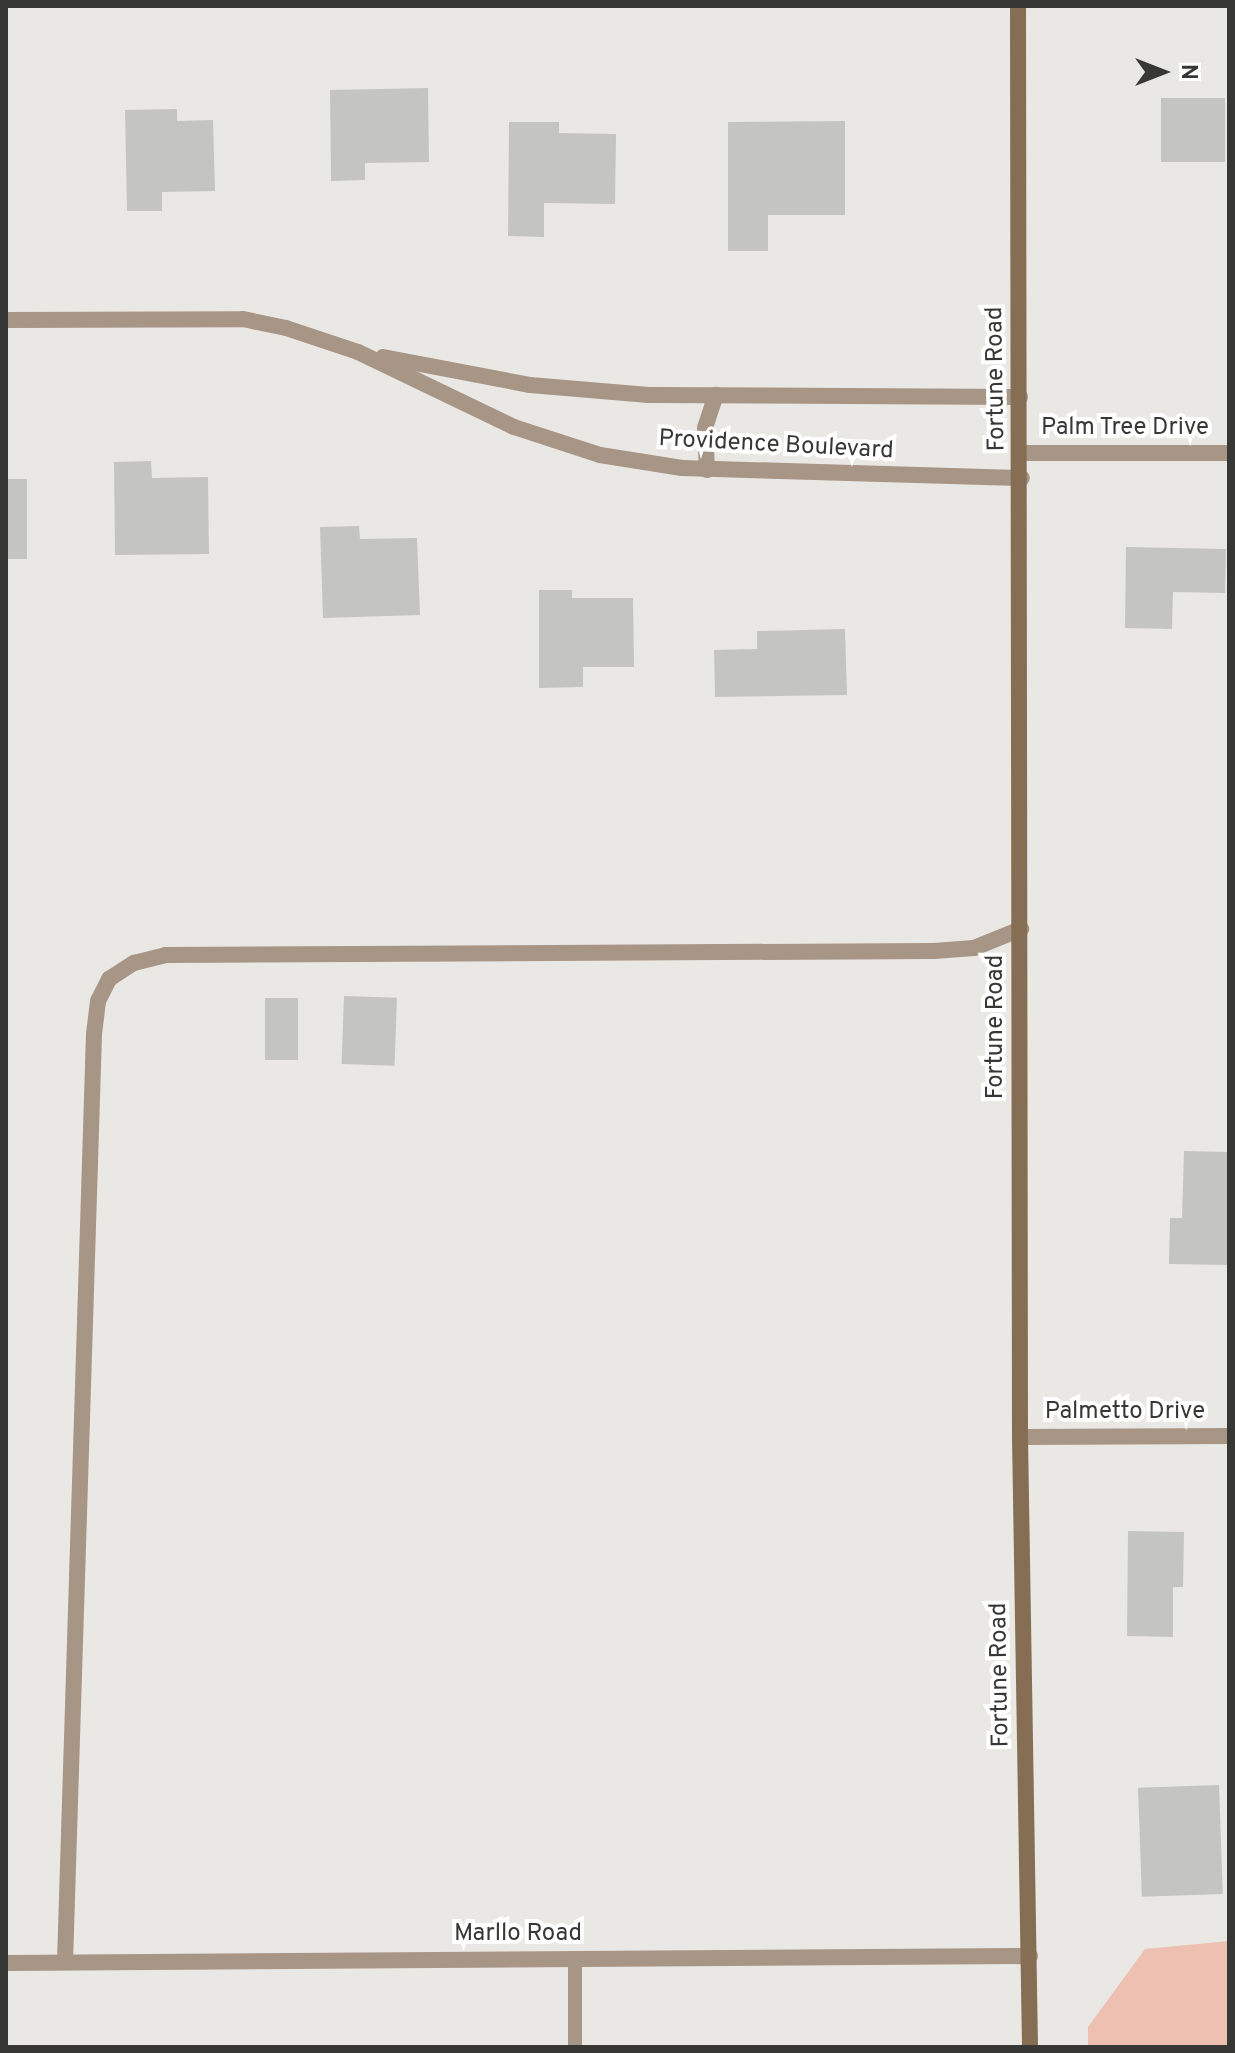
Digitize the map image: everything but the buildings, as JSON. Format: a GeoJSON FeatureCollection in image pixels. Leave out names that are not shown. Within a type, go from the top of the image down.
{"type":"FeatureCollection","features":[{"type":"Feature","properties":{"kind":"street","name":"Fortune Road"},"geometry":{"type":"LineString","coordinates":[[1018,6],[1022,453],[1020,1437],[1030,2047]]}},
{"type":"Feature","properties":{"kind":"street","name":"Providence Boulevard"},"geometry":{"type":"LineString","coordinates":[[6,320],[243,319],[358,352],[530,385],[716,395],[1020,397]]}},
{"type":"Feature","properties":{"kind":"street","name":"Providence Boulevard"},"geometry":{"type":"LineString","coordinates":[[358,352],[514,427],[600,455],[707,470],[1022,478]]}},
{"type":"Feature","properties":{"kind":"street"},"geometry":{"type":"LineString","coordinates":[[707,470],[705,428],[716,395]]}},
{"type":"Feature","properties":{"kind":"street","name":"Palm Tree Drive"},"geometry":{"type":"LineString","coordinates":[[1022,453],[1229,453]]}},
{"type":"Feature","properties":{"kind":"street"},"geometry":{"type":"LineString","coordinates":[[65,1962],[94,1034],[98,1001],[109,979],[134,963],[166,955],[934,951],[974,948],[1021,929]]}},
{"type":"Feature","properties":{"kind":"street","name":"Palmetto Drive"},"geometry":{"type":"LineString","coordinates":[[1020,1437],[1229,1436]]}},
{"type":"Feature","properties":{"kind":"street","name":"Marllo Road"},"geometry":{"type":"LineString","coordinates":[[6,1963],[1030,1956]]}},
{"type":"Feature","properties":{"kind":"lane"},"geometry":{"type":"LineString","coordinates":[[575,1959],[575,2047]]}},
{"type":"Feature","properties":{"kind":"shaded area"},"geometry":{"type":"Polygon","coordinates":[[[1229,1941],[1229,2047],[1088,2047],[1088,2027],[1145,1949],[1229,1941]]]}}]}
